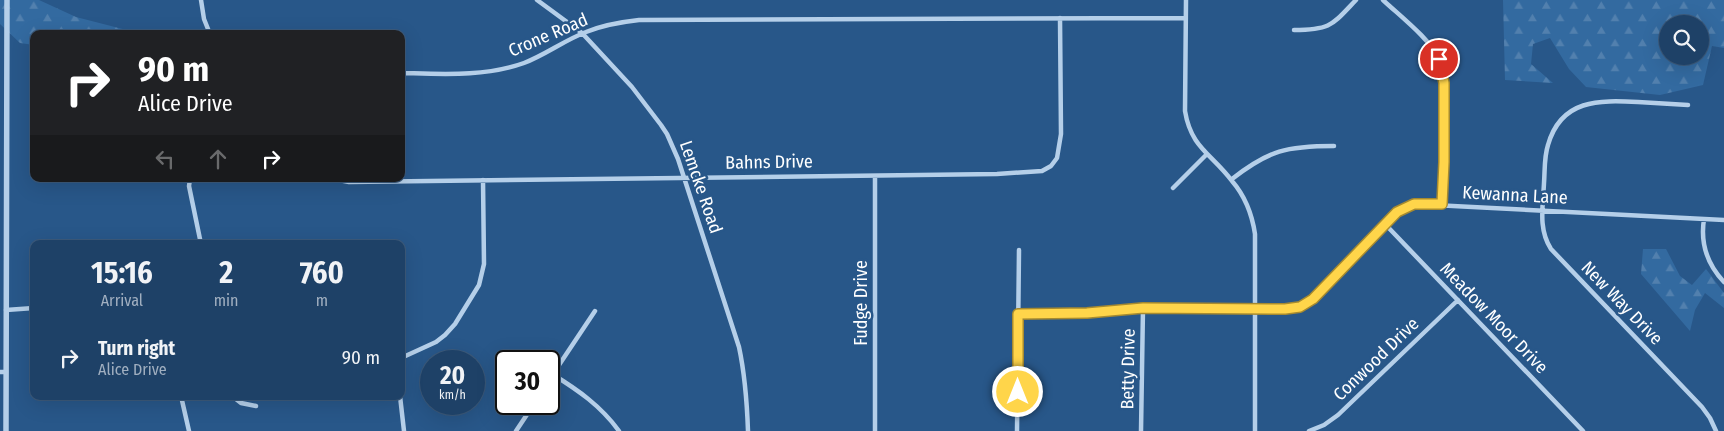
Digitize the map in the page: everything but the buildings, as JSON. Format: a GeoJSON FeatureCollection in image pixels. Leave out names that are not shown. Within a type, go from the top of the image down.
{"type":"FeatureCollection","features":[{"type":"Feature","properties":{"kind":"street"},"geometry":{"type":"LineString","coordinates":[[6,431],[3,372],[6,310],[3,234],[7,0]]}},
{"type":"Feature","properties":{"kind":"street"},"geometry":{"type":"LineString","coordinates":[[201,0],[204,19],[208,30]]}},
{"type":"Feature","properties":{"kind":"street","name":"Lemcke Road"},"geometry":{"type":"LineString","coordinates":[[537,0],[582,34],[632,87],[661,124],[670,141],[684,177],[739,347],[746,386],[748,431]]}},
{"type":"Feature","properties":{"kind":"street"},"geometry":{"type":"LineString","coordinates":[[1186,0],[1185,111],[1188,127],[1193,138],[1206,154],[1232,179],[1243,197],[1255,234],[1255,431]]}},
{"type":"Feature","properties":{"kind":"street"},"geometry":{"type":"LineString","coordinates":[[1294,30],[1315,30],[1330,25],[1356,0]]}},
{"type":"Feature","properties":{"kind":"street"},"geometry":{"type":"LineString","coordinates":[[1384,0],[1427,42],[1441,65],[1444,83],[1442,204]]}},
{"type":"Feature","properties":{"kind":"street","name":"Bahns Drive"},"geometry":{"type":"LineString","coordinates":[[405,181],[876,176],[1029,173],[1042,171],[1051,166],[1059,154],[1061,134],[1060,18]]}},
{"type":"Feature","properties":{"kind":"street","name":"Crone Road"},"geometry":{"type":"LineString","coordinates":[[405,74],[478,73],[502,69],[523,63],[582,34],[608,25],[658,19],[1186,18]]}},
{"type":"Feature","properties":{"kind":"street","name":"New Way Drive"},"geometry":{"type":"LineString","coordinates":[[1688,104],[1609,100],[1593,102],[1577,108],[1563,119],[1550,138],[1546,152],[1542,210],[1544,235],[1551,249],[1702,407],[1716,431]]}},
{"type":"Feature","properties":{"kind":"street"},"geometry":{"type":"LineString","coordinates":[[1232,179],[1259,159],[1277,152],[1295,147],[1334,146]]}},
{"type":"Feature","properties":{"kind":"street"},"geometry":{"type":"LineString","coordinates":[[1173,188],[1206,154]]}},
{"type":"Feature","properties":{"kind":"street","name":"Fudge Drive"},"geometry":{"type":"LineString","coordinates":[[875,431],[876,176]]}},
{"type":"Feature","properties":{"kind":"street"},"geometry":{"type":"LineString","coordinates":[[405,356],[436,342],[445,335],[455,324],[479,285],[484,264],[484,180]]}},
{"type":"Feature","properties":{"kind":"street"},"geometry":{"type":"LineString","coordinates":[[190,182],[200,240]]}},
{"type":"Feature","properties":{"kind":"street","name":"Kewanna Lane"},"geometry":{"type":"LineString","coordinates":[[1018,314],[1087,313],[1143,308],[1291,309],[1300,307],[1309,302],[1397,212],[1421,203],[1724,220]]}},
{"type":"Feature","properties":{"kind":"street"},"geometry":{"type":"LineString","coordinates":[[1704,219],[1702,235],[1704,250],[1714,271],[1724,282]]}},
{"type":"Feature","properties":{"kind":"street","name":"Meadow Moor Drive"},"geometry":{"type":"LineString","coordinates":[[1384,224],[1583,431]]}},
{"type":"Feature","properties":{"kind":"street"},"geometry":{"type":"LineString","coordinates":[[1017,431],[1019,250]]}},
{"type":"Feature","properties":{"kind":"street","name":"Conwood Drive"},"geometry":{"type":"LineString","coordinates":[[1309,431],[1324,425],[1338,415],[1458,300]]}},
{"type":"Feature","properties":{"kind":"street"},"geometry":{"type":"LineString","coordinates":[[6,310],[30,308]]}},
{"type":"Feature","properties":{"kind":"street","name":"Betty Drive"},"geometry":{"type":"LineString","coordinates":[[1141,431],[1143,308]]}},
{"type":"Feature","properties":{"kind":"street"},"geometry":{"type":"LineString","coordinates":[[560,362],[595,311]]}},
{"type":"Feature","properties":{"kind":"street"},"geometry":{"type":"LineString","coordinates":[[560,379],[589,399],[604,412],[619,431]]}},
{"type":"Feature","properties":{"kind":"street"},"geometry":{"type":"LineString","coordinates":[[182,400],[189,431]]}},
{"type":"Feature","properties":{"kind":"street"},"geometry":{"type":"LineString","coordinates":[[237,400],[241,403],[256,406]]}},
{"type":"Feature","properties":{"kind":"street"},"geometry":{"type":"LineString","coordinates":[[400,400],[404,431]]}},
{"type":"Feature","properties":{"kind":"street"},"geometry":{"type":"LineString","coordinates":[[516,431],[527,415]]}},
{"type":"Feature","properties":{"kind":"green space"},"geometry":{"type":"Polygon","coordinates":[[[0,0],[39,0],[76,17],[126,30],[30,30],[30,44],[20,43],[0,24],[0,0]]]}},
{"type":"Feature","properties":{"kind":"green space"},"geometry":{"type":"Polygon","coordinates":[[[1503,0],[1724,0],[1724,48],[1712,46],[1709,59],[1709,15],[1659,15],[1659,65],[1708,65],[1703,85],[1660,95],[1586,87],[1569,69],[1550,38],[1533,44],[1531,64],[1553,83],[1505,80],[1503,0]]]}},
{"type":"Feature","properties":{"kind":"green space"},"geometry":{"type":"Polygon","coordinates":[[[1643,249],[1666,249],[1680,276],[1692,285],[1706,269],[1724,293],[1724,308],[1705,293],[1695,310],[1690,331],[1641,274],[1643,249]]]}},
{"type":"Feature","properties":{"kind":"route"},"geometry":{"type":"LineString","coordinates":[[1018,392],[1018,314],[1087,313],[1143,308],[1285,309],[1300,307],[1313,299],[1402,208],[1421,203],[1442,204],[1444,83],[1439,59]]}}]}
